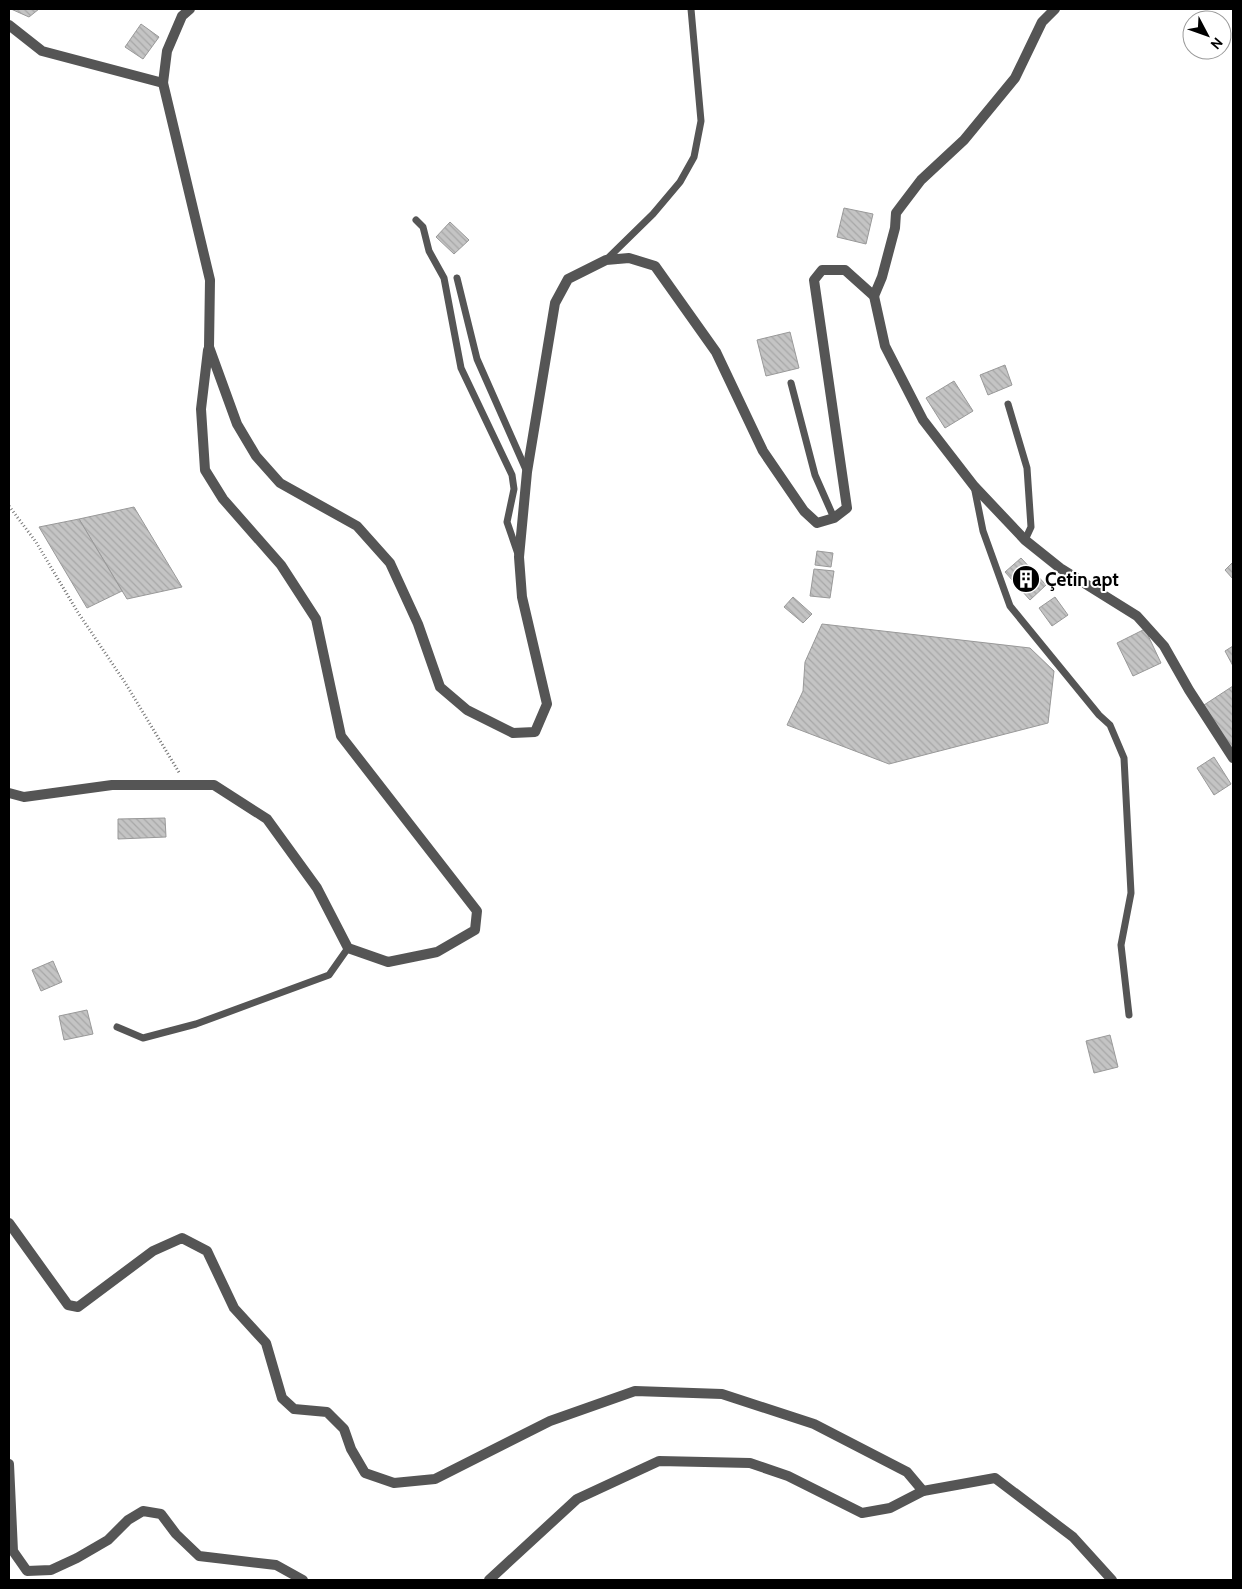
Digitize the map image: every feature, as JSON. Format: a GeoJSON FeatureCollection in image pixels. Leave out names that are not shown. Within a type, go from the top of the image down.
{"type":"FeatureCollection","features":[{"type":"Feature","properties":{"kind":"street"},"geometry":{"type":"LineString","coordinates":[[9,793],[24,797],[112,785],[214,785],[267,820],[317,888],[348,948],[388,962],[438,952],[475,930],[477,911],[341,736],[316,619],[281,565],[223,499],[205,470],[201,409],[209,347],[210,280],[163,83],[167,51],[182,16],[190,9]]}},
{"type":"Feature","properties":{"kind":"street"},"geometry":{"type":"LineString","coordinates":[[1055,9],[1042,22],[1014,78],[964,140],[921,180],[896,213],[895,228],[882,277],[874,296],[885,346],[923,420],[974,486],[1025,540],[1060,568],[1137,616],[1164,646],[1189,690],[1233,758]]}},
{"type":"Feature","properties":{"kind":"street"},"geometry":{"type":"LineString","coordinates":[[9,25],[42,51],[163,83]]}},
{"type":"Feature","properties":{"kind":"street"},"geometry":{"type":"LineString","coordinates":[[209,347],[237,424],[256,456],[280,483],[357,526],[390,563],[418,624],[440,687],[466,710],[513,733],[535,732],[547,704],[522,596],[519,557],[527,472],[555,303],[568,279],[606,260],[629,258],[655,266],[716,352],[763,451],[804,512],[817,523],[834,518],[847,508],[814,280],[822,270],[845,270],[874,296]]}},
{"type":"Feature","properties":{"kind":"street"},"geometry":{"type":"LineString","coordinates":[[9,1223],[68,1305],[78,1307],[154,1251],[182,1238],[208,1251],[234,1308],[266,1343],[282,1398],[294,1409],[327,1412],[344,1429],[350,1449],[365,1473],[394,1483],[435,1479],[550,1421],[635,1391],[722,1394],[814,1424],[907,1472],[923,1491]]}},
{"type":"Feature","properties":{"kind":"street"},"geometry":{"type":"LineString","coordinates":[[489,1580],[577,1499],[659,1461],[750,1463],[788,1476],[862,1513],[890,1508],[923,1491],[994,1478],[1073,1537],[1112,1580]]}},
{"type":"Feature","properties":{"kind":"street"},"geometry":{"type":"LineString","coordinates":[[9,1464],[14,1551],[27,1571],[51,1570],[77,1558],[108,1540],[128,1520],[143,1511],[161,1514],[176,1534],[199,1556],[276,1565],[303,1580]]}},
{"type":"Feature","properties":{"kind":"lane"},"geometry":{"type":"LineString","coordinates":[[606,260],[653,214],[680,182],[694,157],[701,121],[691,9]]}},
{"type":"Feature","properties":{"kind":"lane"},"geometry":{"type":"LineString","coordinates":[[416,220],[423,227],[429,251],[444,278],[461,368],[512,474],[514,489],[507,522],[519,557]]}},
{"type":"Feature","properties":{"kind":"lane"},"geometry":{"type":"LineString","coordinates":[[457,278],[477,359],[527,472]]}},
{"type":"Feature","properties":{"kind":"lane"},"geometry":{"type":"LineString","coordinates":[[791,383],[815,475],[834,518]]}},
{"type":"Feature","properties":{"kind":"lane"},"geometry":{"type":"LineString","coordinates":[[1008,404],[1027,468],[1031,527],[1025,540]]}},
{"type":"Feature","properties":{"kind":"lane"},"geometry":{"type":"LineString","coordinates":[[974,486],[983,531],[1010,606],[1099,715],[1110,725],[1124,758],[1131,893],[1121,945],[1129,1015]]}},
{"type":"Feature","properties":{"kind":"lane"},"geometry":{"type":"LineString","coordinates":[[117,1027],[143,1038],[196,1024],[330,975],[348,948]]}},
{"type":"Feature","properties":{"kind":"path"},"geometry":{"type":"LineString","coordinates":[[9,506],[36,542],[187,785]]}},
{"type":"Feature","properties":{"kind":"building"},"geometry":{"type":"Polygon","coordinates":[[[11,9],[39,9],[29,17],[11,9]]]}},
{"type":"Feature","properties":{"kind":"building"},"geometry":{"type":"Polygon","coordinates":[[[141,24],[159,37],[143,59],[125,47],[141,24]]]}},
{"type":"Feature","properties":{"kind":"building"},"geometry":{"type":"Polygon","coordinates":[[[844,208],[873,214],[866,244],[837,237],[844,208]]]}},
{"type":"Feature","properties":{"kind":"building"},"geometry":{"type":"Polygon","coordinates":[[[450,222],[469,240],[454,254],[436,237],[450,222]]]}},
{"type":"Feature","properties":{"kind":"building"},"geometry":{"type":"Polygon","coordinates":[[[790,332],[799,368],[766,376],[757,340],[790,332]]]}},
{"type":"Feature","properties":{"kind":"building"},"geometry":{"type":"Polygon","coordinates":[[[1005,365],[1012,385],[988,395],[980,375],[1005,365]]]}},
{"type":"Feature","properties":{"kind":"building"},"geometry":{"type":"Polygon","coordinates":[[[954,381],[973,411],[945,428],[926,398],[954,381]]]}},
{"type":"Feature","properties":{"kind":"building"},"geometry":{"type":"Polygon","coordinates":[[[134,507],[182,587],[127,599],[79,519],[134,507]]]}},
{"type":"Feature","properties":{"kind":"building"},"geometry":{"type":"Polygon","coordinates":[[[79,519],[122,591],[87,608],[39,527],[79,519]]]}},
{"type":"Feature","properties":{"kind":"building"},"geometry":{"type":"Polygon","coordinates":[[[817,551],[833,553],[831,567],[815,565],[817,551]]]}},
{"type":"Feature","properties":{"kind":"building","name":"Çetin apt"},"geometry":{"type":"Polygon","coordinates":[[[1021,558],[1046,585],[1030,600],[1005,572],[1021,558]]]}},
{"type":"Feature","properties":{"kind":"building"},"geometry":{"type":"Polygon","coordinates":[[[1233,562],[1233,579],[1225,570],[1233,562]]]}},
{"type":"Feature","properties":{"kind":"building"},"geometry":{"type":"Polygon","coordinates":[[[814,569],[834,571],[830,598],[810,596],[814,569]]]}},
{"type":"Feature","properties":{"kind":"building"},"geometry":{"type":"Polygon","coordinates":[[[793,597],[812,614],[803,623],[784,607],[793,597]]]}},
{"type":"Feature","properties":{"kind":"building"},"geometry":{"type":"Polygon","coordinates":[[[1055,597],[1068,615],[1052,626],[1039,608],[1055,597]]]}},
{"type":"Feature","properties":{"kind":"building"},"geometry":{"type":"Polygon","coordinates":[[[822,624],[1030,648],[1054,671],[1048,723],[889,764],[787,725],[803,691],[805,662],[822,624]]]}},
{"type":"Feature","properties":{"kind":"building"},"geometry":{"type":"Polygon","coordinates":[[[1145,629],[1161,663],[1133,676],[1117,643],[1145,629]]]}},
{"type":"Feature","properties":{"kind":"building"},"geometry":{"type":"Polygon","coordinates":[[[1233,646],[1233,666],[1225,651],[1233,646]]]}},
{"type":"Feature","properties":{"kind":"building"},"geometry":{"type":"Polygon","coordinates":[[[1233,686],[1233,746],[1231,748],[1204,705],[1233,686]]]}},
{"type":"Feature","properties":{"kind":"building"},"geometry":{"type":"Polygon","coordinates":[[[1214,757],[1231,784],[1214,795],[1197,768],[1214,757]]]}},
{"type":"Feature","properties":{"kind":"building"},"geometry":{"type":"Polygon","coordinates":[[[165,818],[166,837],[118,839],[118,819],[165,818]]]}},
{"type":"Feature","properties":{"kind":"building"},"geometry":{"type":"Polygon","coordinates":[[[53,961],[62,982],[41,991],[32,970],[53,961]]]}},
{"type":"Feature","properties":{"kind":"building"},"geometry":{"type":"Polygon","coordinates":[[[87,1010],[93,1034],[64,1040],[59,1016],[87,1010]]]}},
{"type":"Feature","properties":{"kind":"building"},"geometry":{"type":"Polygon","coordinates":[[[1110,1035],[1118,1067],[1094,1073],[1086,1041],[1110,1035]]]}},
{"type":"Feature","properties":{"kind":"place","name":"Çetin apt"},"geometry":{"type":"Point","coordinates":[1026,579]}}]}
